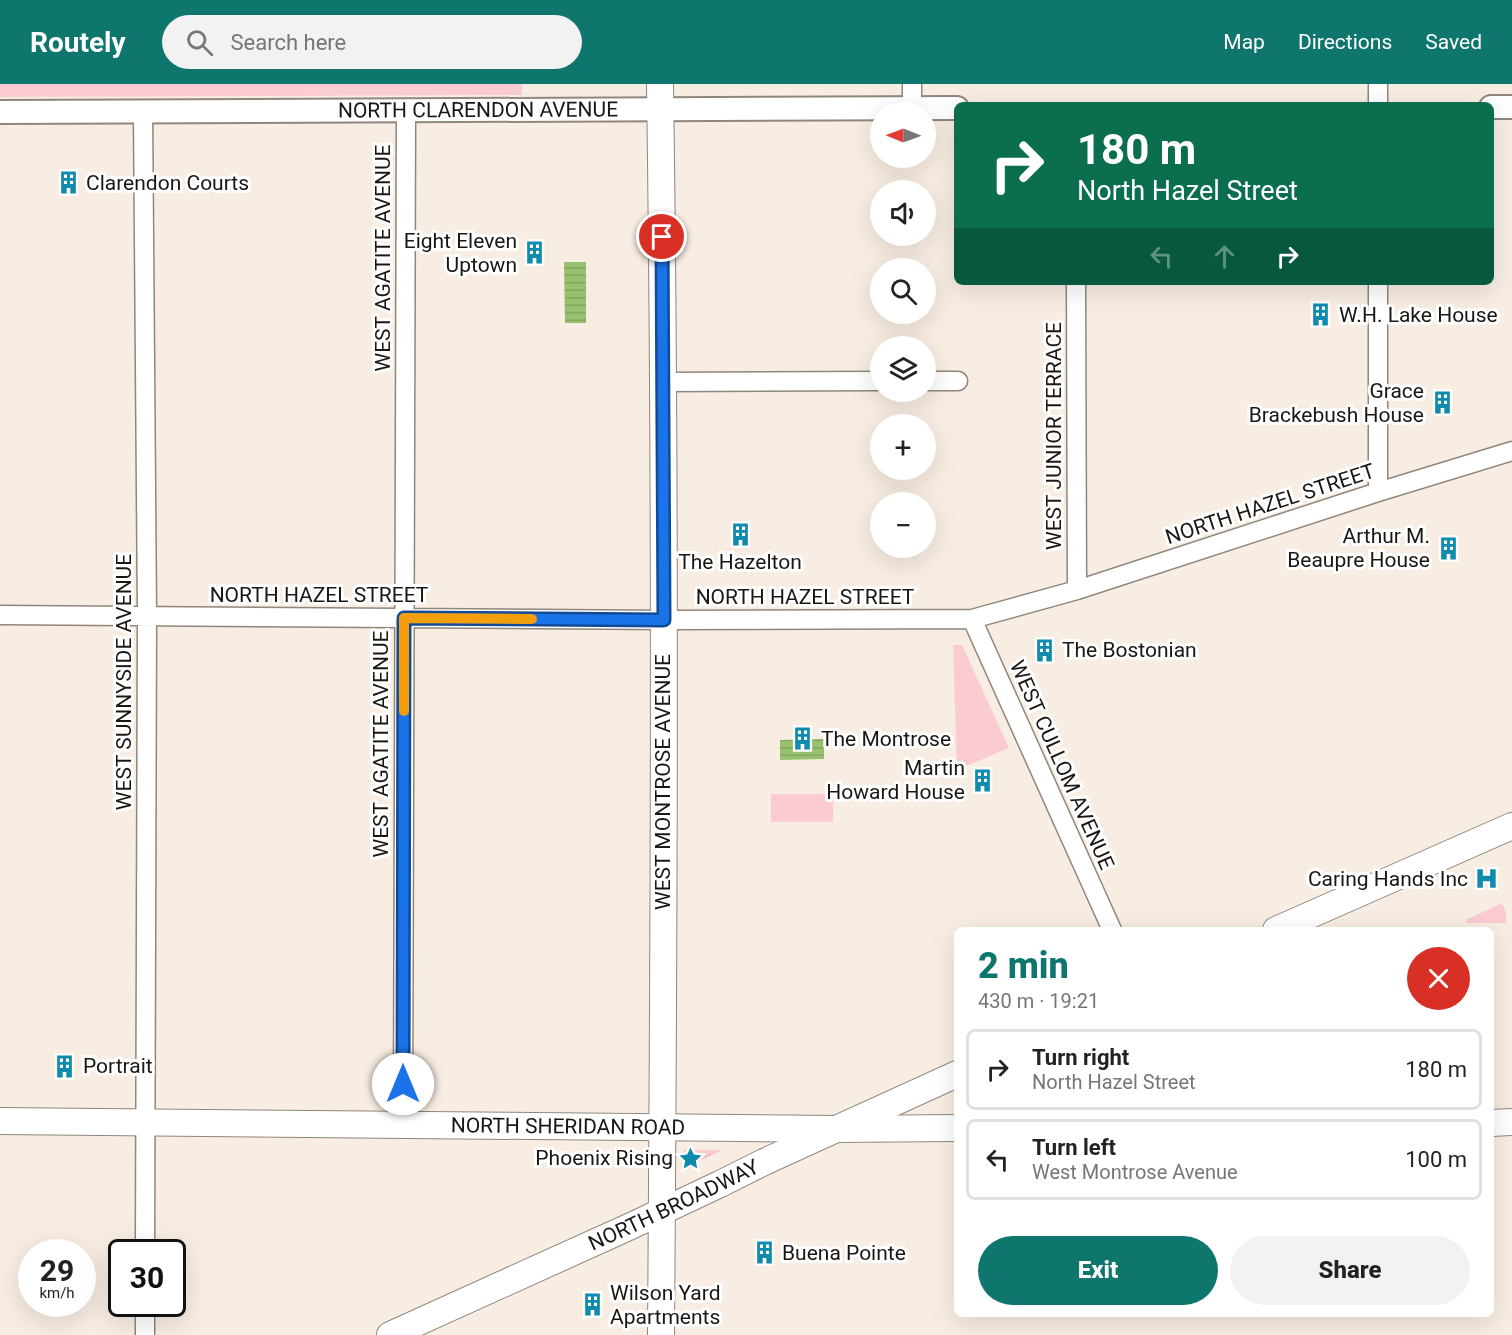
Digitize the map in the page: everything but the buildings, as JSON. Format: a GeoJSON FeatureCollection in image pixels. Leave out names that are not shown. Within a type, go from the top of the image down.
{"type":"FeatureCollection","features":[{"type":"Feature","properties":{"kind":"main road","name":"WEST MONTROSE AVENUE"},"geometry":{"type":"LineString","coordinates":[[660,84],[664,382],[661,1335]]}},
{"type":"Feature","properties":{"kind":"main road"},"geometry":{"type":"LineString","coordinates":[[1283,927],[1512,826]]}},
{"type":"Feature","properties":{"kind":"main road","name":"NORTH BROADWAY"},"geometry":{"type":"LineString","coordinates":[[390,1335],[954,1075]]}},
{"type":"Feature","properties":{"kind":"main road","name":"NORTH SHERIDAN ROAD"},"geometry":{"type":"LineString","coordinates":[[0,1121],[837,1129],[954,1128]]}},
{"type":"Feature","properties":{"kind":"main road"},"geometry":{"type":"LineString","coordinates":[[1494,1123],[1512,1122]]}},
{"type":"Feature","properties":{"kind":"street"},"geometry":{"type":"LineString","coordinates":[[912,84],[912,102]]}},
{"type":"Feature","properties":{"kind":"street"},"geometry":{"type":"LineString","coordinates":[[1378,84],[1378,102]]}},
{"type":"Feature","properties":{"kind":"street"},"geometry":{"type":"LineString","coordinates":[[1494,107],[1512,107]]}},
{"type":"Feature","properties":{"kind":"street","name":"NORTH CLARENDON AVENUE"},"geometry":{"type":"LineString","coordinates":[[0,112],[870,108]]}},
{"type":"Feature","properties":{"kind":"street","name":"NORTH CLARENDON AVENUE"},"geometry":{"type":"LineString","coordinates":[[936,108],[954,108]]}},
{"type":"Feature","properties":{"kind":"street","name":"WEST SUNNYSIDE AVENUE"},"geometry":{"type":"LineString","coordinates":[[143,111],[147,616],[145,1239]]}},
{"type":"Feature","properties":{"kind":"street","name":"WEST AGATITE AVENUE"},"geometry":{"type":"LineString","coordinates":[[403,1125],[406,111]]}},
{"type":"Feature","properties":{"kind":"street","name":"WEST JUNIOR TERRACE"},"geometry":{"type":"LineString","coordinates":[[1076,285],[1077,590]]}},
{"type":"Feature","properties":{"kind":"street"},"geometry":{"type":"LineString","coordinates":[[1378,285],[1378,492]]}},
{"type":"Feature","properties":{"kind":"street"},"geometry":{"type":"LineString","coordinates":[[664,382],[870,381]]}},
{"type":"Feature","properties":{"kind":"street"},"geometry":{"type":"LineString","coordinates":[[936,381],[958,381]]}},
{"type":"Feature","properties":{"kind":"street","name":"NORTH HAZEL STREET"},"geometry":{"type":"LineString","coordinates":[[0,615],[664,620],[972,619],[1077,590],[1512,451]]}},
{"type":"Feature","properties":{"kind":"street","name":"WEST CULLOM AVENUE"},"geometry":{"type":"LineString","coordinates":[[972,619],[1111,927]]}},
{"type":"Feature","properties":{"kind":"street"},"geometry":{"type":"LineString","coordinates":[[145,1317],[145,1335]]}},
{"type":"Feature","properties":{"kind":"green space"},"geometry":{"type":"Polygon","coordinates":[[[0,84],[522,84],[522,95],[0,97],[0,84]]]}},
{"type":"Feature","properties":{"kind":"green space"},"geometry":{"type":"Polygon","coordinates":[[[953,645],[962,645],[1009,748],[957,770],[953,645]]]}},
{"type":"Feature","properties":{"kind":"green space"},"geometry":{"type":"Polygon","coordinates":[[[771,794],[833,794],[833,822],[771,822],[771,794]]]}},
{"type":"Feature","properties":{"kind":"green space"},"geometry":{"type":"Polygon","coordinates":[[[1502,903],[1506,913],[1506,923],[1466,923],[1466,920],[1502,903]]]}},
{"type":"Feature","properties":{"kind":"green space"},"geometry":{"type":"Polygon","coordinates":[[[684,1150],[723,1150],[684,1168],[684,1150]]]}},
{"type":"Feature","properties":{"kind":"shaded area"},"geometry":{"type":"Polygon","coordinates":[[[564,262],[586,262],[586,323],[565,323],[564,262]]]}},
{"type":"Feature","properties":{"kind":"shaded area"},"geometry":{"type":"Polygon","coordinates":[[[824,739],[824,759],[780,760],[780,740],[824,739]]]}},
{"type":"Feature","properties":{"kind":"slow traffic"},"geometry":{"type":"LineString","coordinates":[[404,711],[404,618],[532,619]]}},
{"type":"Feature","properties":{"kind":"place","name":"Clarendon Courts"},"geometry":{"type":"Point","coordinates":[68,183]}},
{"type":"Feature","properties":{"kind":"place","name":"Eight Eleven Uptown"},"geometry":{"type":"Point","coordinates":[535,253]}},
{"type":"Feature","properties":{"kind":"place","name":"W.H. Lake House"},"geometry":{"type":"Point","coordinates":[1321,315]}},
{"type":"Feature","properties":{"kind":"place","name":"Grace Brackebush House"},"geometry":{"type":"Point","coordinates":[1442,403]}},
{"type":"Feature","properties":{"kind":"place","name":"The Hazelton"},"geometry":{"type":"Point","coordinates":[740,534]}},
{"type":"Feature","properties":{"kind":"place","name":"Arthur M. Beaupre House"},"geometry":{"type":"Point","coordinates":[1448,548]}},
{"type":"Feature","properties":{"kind":"place","name":"The Bostonian"},"geometry":{"type":"Point","coordinates":[1044,650]}},
{"type":"Feature","properties":{"kind":"place","name":"The Montrose"},"geometry":{"type":"Point","coordinates":[803,739]}},
{"type":"Feature","properties":{"kind":"place","name":"Martin Howard House"},"geometry":{"type":"Point","coordinates":[983,780]}},
{"type":"Feature","properties":{"kind":"place","name":"Caring Hands Inc"},"geometry":{"type":"Point","coordinates":[1486,879]}},
{"type":"Feature","properties":{"kind":"place","name":"Portrait"},"geometry":{"type":"Point","coordinates":[65,1066]}},
{"type":"Feature","properties":{"kind":"place","name":"Phoenix Rising"},"geometry":{"type":"Point","coordinates":[691,1158]}},
{"type":"Feature","properties":{"kind":"place","name":"Buena Pointe"},"geometry":{"type":"Point","coordinates":[764,1253]}},
{"type":"Feature","properties":{"kind":"place","name":"Wilson Yard Apartments"},"geometry":{"type":"Point","coordinates":[592,1305]}},
{"type":"Feature","properties":{"kind":"route"},"geometry":{"type":"LineString","coordinates":[[403,1084],[404,618],[664,620],[662,237]]}}]}
